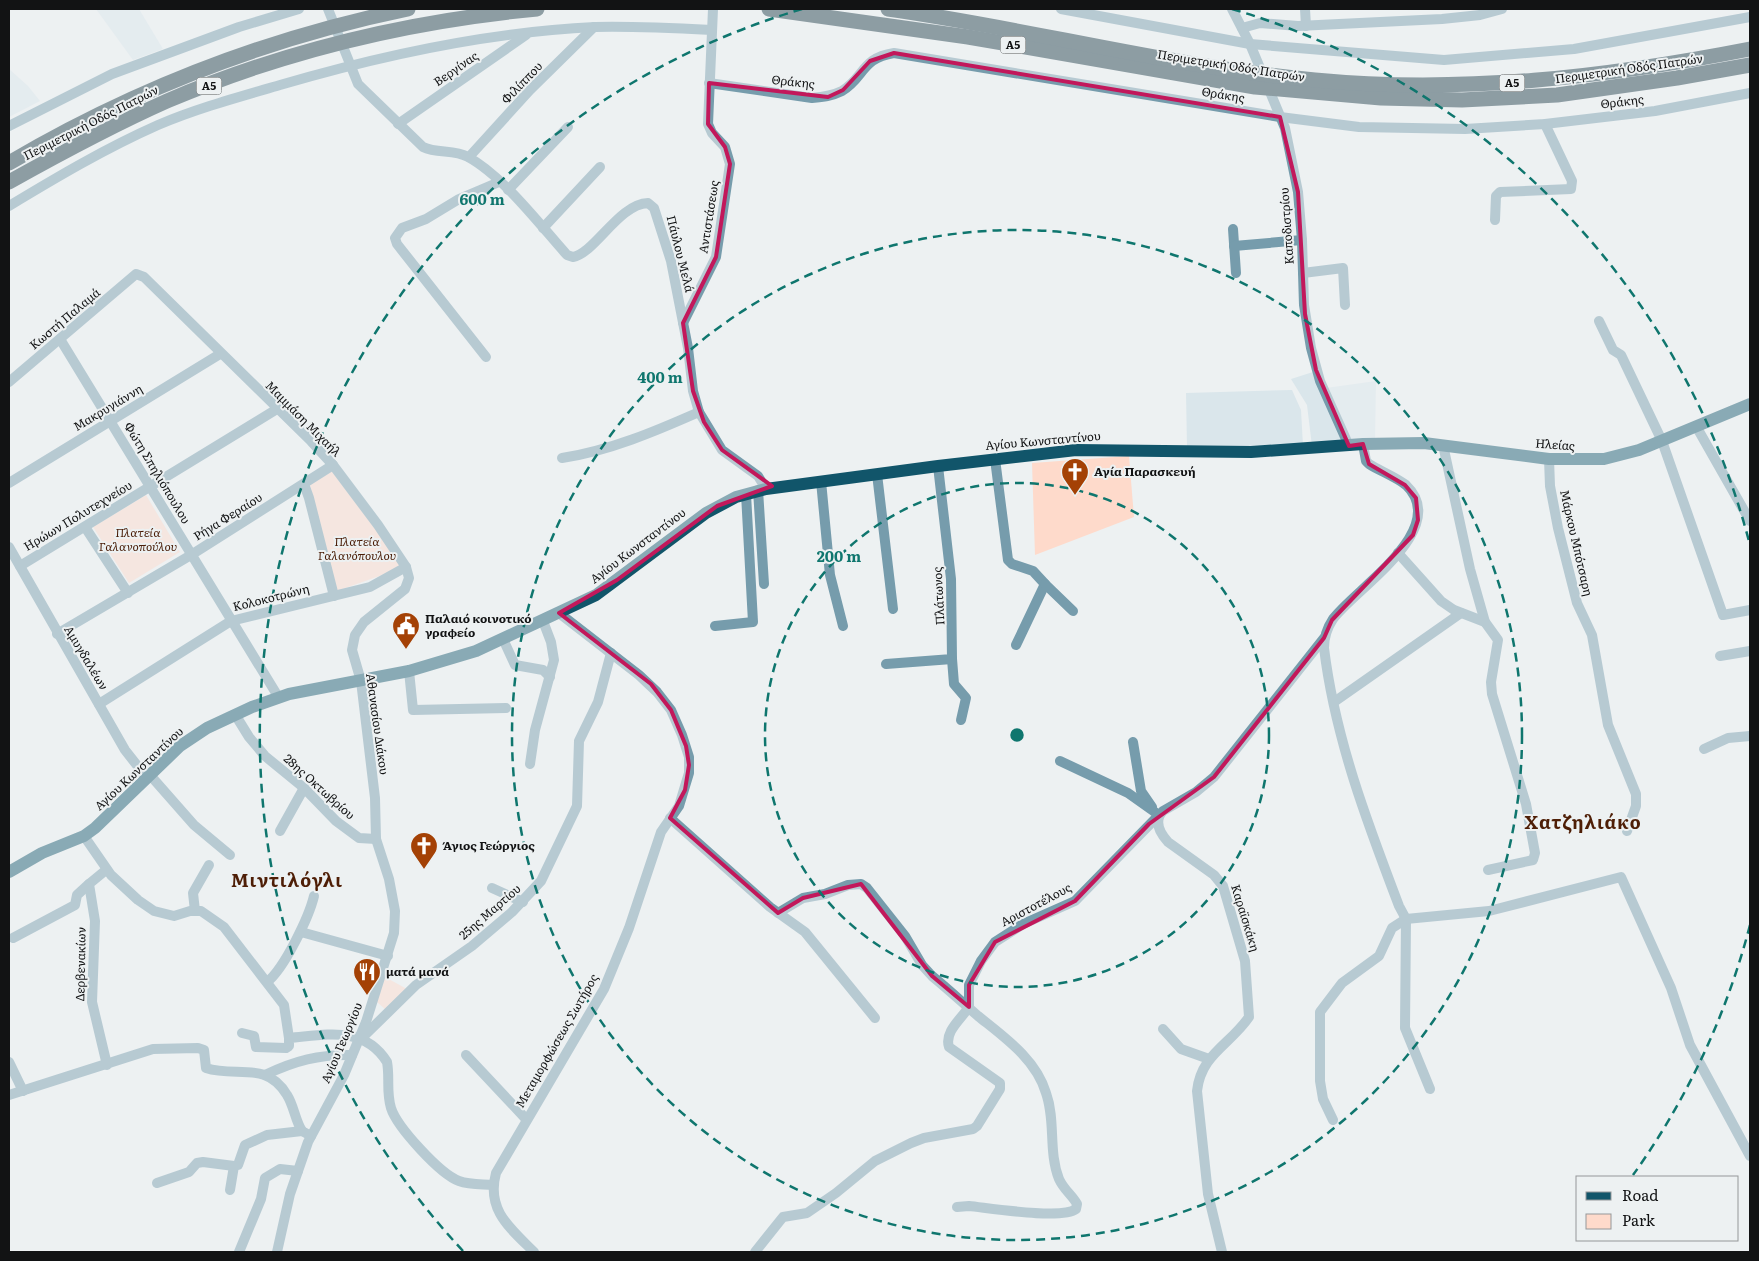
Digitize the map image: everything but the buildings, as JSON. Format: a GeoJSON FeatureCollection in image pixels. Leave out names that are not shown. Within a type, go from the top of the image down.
{"type":"FeatureCollection","features":[{"type":"Feature","properties":{"kind":"highway","name":"Περιμετρική Οδός Πατρών"},"geometry":{"type":"LineString","coordinates":[[9,163],[40,145],[161,85],[248,52],[310,32],[408,9]]}},
{"type":"Feature","properties":{"kind":"highway","name":"Περιμετρική Οδός Πατρών"},"geometry":{"type":"LineString","coordinates":[[9,182],[98,134],[169,101],[247,71],[362,37],[442,21],[537,9]]}},
{"type":"Feature","properties":{"kind":"highway","name":"Περιμετρική Οδός Πατρών"},"geometry":{"type":"LineString","coordinates":[[769,9],[968,37],[1255,87],[1418,100],[1511,99],[1610,88],[1750,64]]}},
{"type":"Feature","properties":{"kind":"highway","name":"Περιμετρική Οδός Πατρών"},"geometry":{"type":"LineString","coordinates":[[888,9],[1247,72],[1374,84],[1462,85],[1511,83],[1608,73],[1750,49]]}},
{"type":"Feature","properties":{"kind":"main road","name":"Ηλείας"},"geometry":{"type":"LineString","coordinates":[[1349,446],[1362,444],[1443,445],[1549,460],[1604,459],[1662,441],[1750,404]]}},
{"type":"Feature","properties":{"kind":"main road","name":"Αγίου Κωνσταντίνου"},"geometry":{"type":"LineString","coordinates":[[9,872],[42,853],[84,836],[105,820],[190,739],[236,716],[279,698],[409,671],[461,657],[504,639],[596,595],[706,513],[726,501],[757,491],[938,466],[1092,449],[1251,452],[1349,446]]}},
{"type":"Feature","properties":{"kind":"street"},"geometry":{"type":"LineString","coordinates":[[9,126],[112,74],[239,27],[299,9]]}},
{"type":"Feature","properties":{"kind":"street","name":"Πάυλου Μελά"},"geometry":{"type":"LineString","coordinates":[[328,9],[358,84],[398,124],[429,150],[469,157],[508,190],[567,255],[576,257],[608,227],[635,207],[644,203],[652,205],[657,212],[670,261],[683,324]]}},
{"type":"Feature","properties":{"kind":"street","name":"Αντιστάσεως"},"geometry":{"type":"LineString","coordinates":[[683,324],[716,257],[730,164],[725,147],[712,133],[708,124],[714,9]]}},
{"type":"Feature","properties":{"kind":"street"},"geometry":{"type":"LineString","coordinates":[[1061,9],[1250,44],[1444,60],[1574,49],[1750,17]]}},
{"type":"Feature","properties":{"kind":"street","name":"Καποδιστρίου"},"geometry":{"type":"LineString","coordinates":[[1232,9],[1250,44],[1280,116],[1296,178],[1302,240],[1305,314],[1314,361],[1349,446]]}},
{"type":"Feature","properties":{"kind":"street"},"geometry":{"type":"LineString","coordinates":[[1305,9],[1306,26]]}},
{"type":"Feature","properties":{"kind":"street"},"geometry":{"type":"LineString","coordinates":[[1437,9],[1442,19]]}},
{"type":"Feature","properties":{"kind":"street"},"geometry":{"type":"LineString","coordinates":[[1242,28],[1260,23],[1306,26],[1442,19],[1480,15],[1502,9]]}},
{"type":"Feature","properties":{"kind":"street"},"geometry":{"type":"LineString","coordinates":[[9,206],[113,146],[158,125],[201,108],[349,64],[460,42],[594,27],[712,30]]}},
{"type":"Feature","properties":{"kind":"street","name":"Φιλίππου"},"geometry":{"type":"LineString","coordinates":[[469,157],[530,90],[594,27]]}},
{"type":"Feature","properties":{"kind":"street","name":"Βεργίνας"},"geometry":{"type":"LineString","coordinates":[[398,124],[528,34]]}},
{"type":"Feature","properties":{"kind":"street","name":"Θράκης"},"geometry":{"type":"LineString","coordinates":[[709,84],[812,98],[828,97],[844,90],[879,55],[894,53],[1280,116],[1359,127],[1465,129],[1545,124],[1655,111],[1750,93]]}},
{"type":"Feature","properties":{"kind":"street"},"geometry":{"type":"LineString","coordinates":[[1495,220],[1496,196],[1500,192],[1571,189],[1572,181],[1545,124]]}},
{"type":"Feature","properties":{"kind":"street"},"geometry":{"type":"LineString","coordinates":[[508,190],[568,127]]}},
{"type":"Feature","properties":{"kind":"street"},"geometry":{"type":"LineString","coordinates":[[543,228],[600,167]]}},
{"type":"Feature","properties":{"kind":"street"},"geometry":{"type":"LineString","coordinates":[[486,358],[397,244],[395,238],[402,228],[426,220],[459,199],[499,182]]}},
{"type":"Feature","properties":{"kind":"street"},"geometry":{"type":"LineString","coordinates":[[1233,229],[1236,273]]}},
{"type":"Feature","properties":{"kind":"street"},"geometry":{"type":"LineString","coordinates":[[1234,246],[1302,240]]}},
{"type":"Feature","properties":{"kind":"street"},"geometry":{"type":"LineString","coordinates":[[1303,273],[1343,268],[1345,305]]}},
{"type":"Feature","properties":{"kind":"street","name":"Κωστή Παλαμά"},"geometry":{"type":"LineString","coordinates":[[9,382],[136,274]]}},
{"type":"Feature","properties":{"kind":"street","name":"Μαμμάση Μιχαήλ"},"geometry":{"type":"LineString","coordinates":[[136,274],[144,277],[220,354],[311,441],[333,465],[406,567]]}},
{"type":"Feature","properties":{"kind":"street"},"geometry":{"type":"LineString","coordinates":[[1599,321],[1613,350],[1621,355],[1662,441],[1723,615],[1750,610]]}},
{"type":"Feature","properties":{"kind":"street"},"geometry":{"type":"LineString","coordinates":[[683,324],[693,391],[699,412],[722,450],[758,476],[753,622],[715,626]]}},
{"type":"Feature","properties":{"kind":"street","name":"Φώτη Σπηλιόπουλου"},"geometry":{"type":"LineString","coordinates":[[60,339],[111,420],[230,622],[279,698]]}},
{"type":"Feature","properties":{"kind":"street","name":"Μακρυγιάννη"},"geometry":{"type":"LineString","coordinates":[[9,483],[220,354]]}},
{"type":"Feature","properties":{"kind":"street","name":"Ηρώων Πολυτεχνείου"},"geometry":{"type":"LineString","coordinates":[[20,566],[277,409]]}},
{"type":"Feature","properties":{"kind":"street"},"geometry":{"type":"LineString","coordinates":[[562,458],[603,448],[665,427],[699,412]]}},
{"type":"Feature","properties":{"kind":"street"},"geometry":{"type":"LineString","coordinates":[[1696,426],[1750,521]]}},
{"type":"Feature","properties":{"kind":"street"},"geometry":{"type":"LineString","coordinates":[[1159,815],[1214,777],[1324,638],[1332,620],[1398,553],[1413,535],[1418,520],[1416,498],[1406,485],[1366,461],[1362,444]]}},
{"type":"Feature","properties":{"kind":"street"},"geometry":{"type":"LineString","coordinates":[[1443,445],[1470,570],[1485,622],[1498,640],[1491,682],[1492,694],[1526,804],[1535,857],[1533,860],[1488,870]]}},
{"type":"Feature","properties":{"kind":"street"},"geometry":{"type":"LineString","coordinates":[[994,459],[1008,560],[1012,564],[1034,571],[1073,611]]}},
{"type":"Feature","properties":{"kind":"street","name":"Μάρκου Μπότσαρη"},"geometry":{"type":"LineString","coordinates":[[1549,460],[1550,486],[1576,603],[1592,635],[1608,725],[1636,794],[1636,806],[1627,831]]}},
{"type":"Feature","properties":{"kind":"street","name":"Ρήγα Φεραίου"},"geometry":{"type":"LineString","coordinates":[[57,634],[191,555],[333,465]]}},
{"type":"Feature","properties":{"kind":"street","name":"Πλάτωνος"},"geometry":{"type":"LineString","coordinates":[[938,466],[951,579],[954,684],[966,698],[961,720]]}},
{"type":"Feature","properties":{"kind":"street"},"geometry":{"type":"LineString","coordinates":[[877,474],[893,609]]}},
{"type":"Feature","properties":{"kind":"street"},"geometry":{"type":"LineString","coordinates":[[821,482],[830,575],[843,626]]}},
{"type":"Feature","properties":{"kind":"street"},"geometry":{"type":"LineString","coordinates":[[304,484],[310,498],[334,596]]}},
{"type":"Feature","properties":{"kind":"street"},"geometry":{"type":"LineString","coordinates":[[757,491],[764,584]]}},
{"type":"Feature","properties":{"kind":"street"},"geometry":{"type":"LineString","coordinates":[[85,527],[128,593]]}},
{"type":"Feature","properties":{"kind":"street","name":"Αμυγδαλέων"},"geometry":{"type":"LineString","coordinates":[[9,548],[125,750],[194,825],[230,855]]}},
{"type":"Feature","properties":{"kind":"street"},"geometry":{"type":"LineString","coordinates":[[1398,553],[1437,597],[1461,613],[1485,622]]}},
{"type":"Feature","properties":{"kind":"street","name":"Κολοκοτρώνη"},"geometry":{"type":"LineString","coordinates":[[99,704],[230,622],[379,584],[406,567]]}},
{"type":"Feature","properties":{"kind":"street","name":"Αθανασίου Διάκου"},"geometry":{"type":"LineString","coordinates":[[376,839],[375,798],[361,681],[353,656],[355,635],[372,614],[392,601],[409,584],[410,578],[406,567]]}},
{"type":"Feature","properties":{"kind":"street"},"geometry":{"type":"LineString","coordinates":[[1016,645],[1045,584]]}},
{"type":"Feature","properties":{"kind":"street"},"geometry":{"type":"LineString","coordinates":[[1334,702],[1461,613]]}},
{"type":"Feature","properties":{"kind":"street","name":"Μεταμορφώσεως Σωτήρος"},"geometry":{"type":"LineString","coordinates":[[493,1185],[501,1163],[526,1118],[604,989],[631,923],[659,837],[679,806],[688,782],[690,765],[686,746],[671,710],[657,692],[611,653],[559,614]]}},
{"type":"Feature","properties":{"kind":"street"},"geometry":{"type":"LineString","coordinates":[[530,764],[535,730],[550,677],[554,651],[543,621]]}},
{"type":"Feature","properties":{"kind":"street"},"geometry":{"type":"LineString","coordinates":[[1324,638],[1325,660],[1355,790],[1399,906],[1406,919],[1405,1028],[1430,1088]]}},
{"type":"Feature","properties":{"kind":"street"},"geometry":{"type":"LineString","coordinates":[[504,639],[515,665],[543,670],[550,677]]}},
{"type":"Feature","properties":{"kind":"street"},"geometry":{"type":"LineString","coordinates":[[1720,656],[1750,651]]}},
{"type":"Feature","properties":{"kind":"street","name":"25ης Μαρτίου"},"geometry":{"type":"LineString","coordinates":[[360,1037],[365,1035],[416,985],[472,946],[523,902],[541,880],[575,812],[579,796],[579,741],[600,697],[611,653]]}},
{"type":"Feature","properties":{"kind":"street"},"geometry":{"type":"LineString","coordinates":[[886,664],[952,659]]}},
{"type":"Feature","properties":{"kind":"street"},"geometry":{"type":"LineString","coordinates":[[409,671],[413,710],[506,708]]}},
{"type":"Feature","properties":{"kind":"street","name":"28ης Οκτωβρίου"},"geometry":{"type":"LineString","coordinates":[[236,716],[249,737],[266,756],[304,788],[336,821],[359,838],[376,839]]}},
{"type":"Feature","properties":{"kind":"street"},"geometry":{"type":"LineString","coordinates":[[1704,749],[1728,738],[1750,736]]}},
{"type":"Feature","properties":{"kind":"street"},"geometry":{"type":"LineString","coordinates":[[1133,742],[1141,791],[1159,815]]}},
{"type":"Feature","properties":{"kind":"street"},"geometry":{"type":"LineString","coordinates":[[1060,761],[1128,792],[1159,815]]}},
{"type":"Feature","properties":{"kind":"street"},"geometry":{"type":"LineString","coordinates":[[280,831],[304,788]]}},
{"type":"Feature","properties":{"kind":"street","name":"Αριστοτέλους"},"geometry":{"type":"LineString","coordinates":[[969,1007],[969,985],[981,961],[995,942],[1023,924],[1075,901],[1159,815]]}},
{"type":"Feature","properties":{"kind":"street","name":"Καραϊσκάκη"},"geometry":{"type":"LineString","coordinates":[[1159,815],[1159,830],[1168,842],[1220,880],[1245,960],[1249,1017],[1209,1059],[1200,1075],[1197,1101],[1208,1194],[1222,1252]]}},
{"type":"Feature","properties":{"kind":"street"},"geometry":{"type":"LineString","coordinates":[[670,818],[778,913],[806,932],[875,1018]]}},
{"type":"Feature","properties":{"kind":"street"},"geometry":{"type":"LineString","coordinates":[[84,836],[106,870],[138,900],[160,914],[174,916],[195,911],[213,918],[224,927],[284,1005],[290,1038],[289,1046],[286,1048],[256,1047],[254,1036],[242,1033]]}},
{"type":"Feature","properties":{"kind":"street","name":"Αγίου Γεωργίου"},"geometry":{"type":"LineString","coordinates":[[276,1252],[306,1134],[352,1055],[360,1037],[394,933],[395,911],[389,879],[376,839]]}},
{"type":"Feature","properties":{"kind":"street"},"geometry":{"type":"LineString","coordinates":[[195,911],[193,893],[209,865]]}},
{"type":"Feature","properties":{"kind":"street"},"geometry":{"type":"LineString","coordinates":[[14,938],[75,905],[77,895],[106,870]]}},
{"type":"Feature","properties":{"kind":"street"},"geometry":{"type":"LineString","coordinates":[[1333,1120],[1323,1099],[1320,1081],[1320,1012],[1342,983],[1379,956],[1392,928],[1406,919],[1489,911],[1620,877],[1671,988],[1690,1045],[1750,1156]]}},
{"type":"Feature","properties":{"kind":"street","name":"Δερβενακίων"},"geometry":{"type":"LineString","coordinates":[[89,884],[94,921],[92,1002],[107,1065]]}},
{"type":"Feature","properties":{"kind":"street"},"geometry":{"type":"LineString","coordinates":[[778,913],[804,898],[825,894],[848,885],[861,884],[867,888],[904,936],[922,965],[932,976],[1006,1038],[1040,1078],[1050,1103],[1051,1142],[1058,1178],[1064,1189],[1077,1204],[1076,1209],[1065,1213],[957,1206]]}},
{"type":"Feature","properties":{"kind":"street"},"geometry":{"type":"LineString","coordinates":[[492,888],[523,902]]}},
{"type":"Feature","properties":{"kind":"street"},"geometry":{"type":"LineString","coordinates":[[267,982],[278,971],[300,932],[310,912],[314,896]]}},
{"type":"Feature","properties":{"kind":"street"},"geometry":{"type":"LineString","coordinates":[[300,932],[388,956]]}},
{"type":"Feature","properties":{"kind":"street"},"geometry":{"type":"LineString","coordinates":[[755,1252],[782,1218],[807,1213],[883,1156],[924,1138],[973,1129],[977,1126],[1000,1088],[1000,1083],[949,1047],[947,1040],[949,1034],[969,1007]]}},
{"type":"Feature","properties":{"kind":"street"},"geometry":{"type":"LineString","coordinates":[[1163,1029],[1181,1049],[1209,1059]]}},
{"type":"Feature","properties":{"kind":"street"},"geometry":{"type":"LineString","coordinates":[[290,1038],[341,1034],[360,1037],[388,1062],[388,1096],[391,1109],[402,1129],[448,1175],[459,1181],[493,1185],[494,1201],[500,1215],[534,1252]]}},
{"type":"Feature","properties":{"kind":"street"},"geometry":{"type":"LineString","coordinates":[[9,1095],[158,1048],[198,1048],[204,1050],[205,1065],[209,1069],[265,1075],[317,1056],[352,1055]]}},
{"type":"Feature","properties":{"kind":"street"},"geometry":{"type":"LineString","coordinates":[[466,1055],[526,1118]]}},
{"type":"Feature","properties":{"kind":"street"},"geometry":{"type":"LineString","coordinates":[[9,1062],[23,1091]]}},
{"type":"Feature","properties":{"kind":"street"},"geometry":{"type":"LineString","coordinates":[[157,1183],[189,1172],[198,1163],[238,1165],[245,1145],[264,1136],[306,1134],[287,1094],[279,1084],[265,1075]]}},
{"type":"Feature","properties":{"kind":"street"},"geometry":{"type":"LineString","coordinates":[[230,1190],[234,1166]]}},
{"type":"Feature","properties":{"kind":"street"},"geometry":{"type":"LineString","coordinates":[[239,1252],[261,1199],[265,1178],[276,1170],[298,1171]]}},
{"type":"Feature","properties":{"kind":"highlighted area"},"geometry":{"type":"Polygon","coordinates":[[[894,53],[1280,117],[1298,192],[1305,314],[1316,370],[1349,446],[1363,444],[1369,464],[1405,485],[1416,498],[1418,520],[1413,535],[1332,620],[1324,638],[1214,777],[1149,824],[1075,901],[995,942],[969,985],[969,1007],[932,976],[861,884],[803,898],[778,913],[670,818],[685,790],[689,765],[686,746],[671,710],[651,684],[559,613],[617,580],[717,506],[772,486],[722,450],[704,422],[693,391],[683,323],[716,257],[730,164],[725,147],[708,124],[709,83],[828,97],[843,90],[870,61],[894,53]]]}},
{"type":"Feature","properties":{"kind":"shaded area"},"geometry":{"type":"Polygon","coordinates":[[[96,9],[139,9],[163,49],[133,60],[96,9]]]}},
{"type":"Feature","properties":{"kind":"shaded area"},"geometry":{"type":"Polygon","coordinates":[[[9,69],[28,86],[40,101],[9,117],[9,69]]]}},
{"type":"Feature","properties":{"kind":"shaded area"},"geometry":{"type":"Polygon","coordinates":[[[1313,372],[1343,443],[1312,446],[1307,405],[1291,379],[1313,372]]]}},
{"type":"Feature","properties":{"kind":"shaded area"},"geometry":{"type":"Polygon","coordinates":[[[1376,381],[1375,440],[1350,443],[1326,388],[1376,381]]]}},
{"type":"Feature","properties":{"kind":"shaded area"},"geometry":{"type":"Polygon","coordinates":[[[1292,390],[1301,410],[1303,446],[1187,447],[1186,393],[1292,390]]]}},
{"type":"Feature","properties":{"kind":"green space"},"geometry":{"type":"Polygon","coordinates":[[[1129,456],[1134,517],[1035,555],[1032,463],[1129,456]]]}},
{"type":"Feature","properties":{"kind":"green space","name":"Πλατεία Γαλανόπουλου"},"geometry":{"type":"Polygon","coordinates":[[[332,471],[405,567],[337,591],[310,485],[332,471]]]}},
{"type":"Feature","properties":{"kind":"green space","name":"Πλατεία Γαλανοπούλου"},"geometry":{"type":"Polygon","coordinates":[[[146,495],[180,552],[129,583],[93,527],[146,495]]]}},
{"type":"Feature","properties":{"kind":"green space"},"geometry":{"type":"Polygon","coordinates":[[[385,977],[407,989],[386,1010],[377,1002],[385,977]]]}},
{"type":"Feature","properties":{"kind":"place","name":"Αγία Παρασκευή"},"geometry":{"type":"Point","coordinates":[1075,496]}},
{"type":"Feature","properties":{"kind":"place","name":"Παλαιό κοινοτικό γραφείο"},"geometry":{"type":"Point","coordinates":[406,650]}},
{"type":"Feature","properties":{"kind":"place","name":"Άγιος Γεώργιος"},"geometry":{"type":"Point","coordinates":[424,870]}},
{"type":"Feature","properties":{"kind":"place","name":"ματά μανά"},"geometry":{"type":"Point","coordinates":[367,996]}},
{"type":"Feature","properties":{"kind":"district","name":"Χατζηλιάκο"},"geometry":{"type":"Point","coordinates":[1583,823]}},
{"type":"Feature","properties":{"kind":"district","name":"Μιντιλόγλι"},"geometry":{"type":"Point","coordinates":[287,881]}}]}
